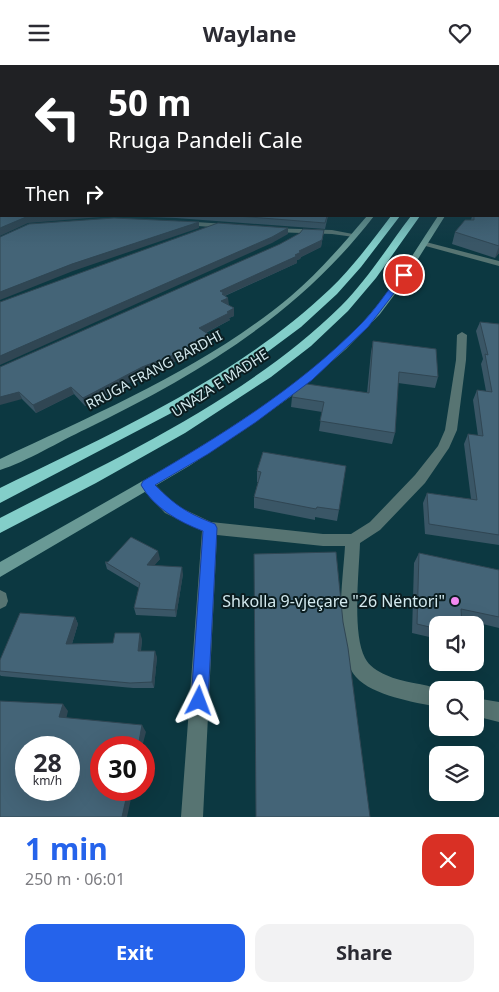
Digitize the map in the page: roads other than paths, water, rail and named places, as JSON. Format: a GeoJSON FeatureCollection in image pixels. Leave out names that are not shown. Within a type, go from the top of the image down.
{"type":"FeatureCollection","features":[{"type":"Feature","properties":{"kind":"highway","name":"UNAZA E MADHE"},"geometry":{"type":"LineString","coordinates":[[0,496],[196,393],[270,346],[333,292],[365,257],[395,217]]}},
{"type":"Feature","properties":{"kind":"highway","name":"UNAZA E MADHE"},"geometry":{"type":"LineString","coordinates":[[0,526],[200,417],[246,389],[280,364],[311,340],[346,308],[376,272],[415,217]]}},
{"type":"Feature","properties":{"kind":"main road","name":"RRUGA FRANG BARDHI"},"geometry":{"type":"LineString","coordinates":[[0,465],[150,391],[228,347],[256,328],[304,289],[370,217]]}},
{"type":"Feature","properties":{"kind":"main road"},"geometry":{"type":"LineString","coordinates":[[0,570],[204,451],[309,377],[379,310],[441,217]]}},
{"type":"Feature","properties":{"kind":"street"},"geometry":{"type":"LineString","coordinates":[[176,222],[235,227]]}},
{"type":"Feature","properties":{"kind":"street"},"geometry":{"type":"LineString","coordinates":[[199,233],[217,226]]}},
{"type":"Feature","properties":{"kind":"street"},"geometry":{"type":"LineString","coordinates":[[262,229],[332,232],[354,235]]}},
{"type":"Feature","properties":{"kind":"street"},"geometry":{"type":"LineString","coordinates":[[290,240],[298,232]]}},
{"type":"Feature","properties":{"kind":"street"},"geometry":{"type":"LineString","coordinates":[[425,243],[499,264]]}},
{"type":"Feature","properties":{"kind":"street"},"geometry":{"type":"LineString","coordinates":[[147,485],[170,509],[210,528],[323,540],[353,540],[375,526],[382,519],[420,479],[443,448],[450,430],[461,360],[462,335]]}},
{"type":"Feature","properties":{"kind":"street"},"geometry":{"type":"LineString","coordinates":[[192,817],[210,528]]}},
{"type":"Feature","properties":{"kind":"street"},"geometry":{"type":"LineString","coordinates":[[353,540],[349,618],[354,654],[361,669],[375,679],[429,696]]}},
{"type":"Feature","properties":{"kind":"street"},"geometry":{"type":"LineString","coordinates":[[484,709],[499,713]]}},
{"type":"Feature","properties":{"kind":"place","name":"Shkolla 9-vjeçare \"26 Nëntori\""},"geometry":{"type":"Point","coordinates":[455,601]}}]}
